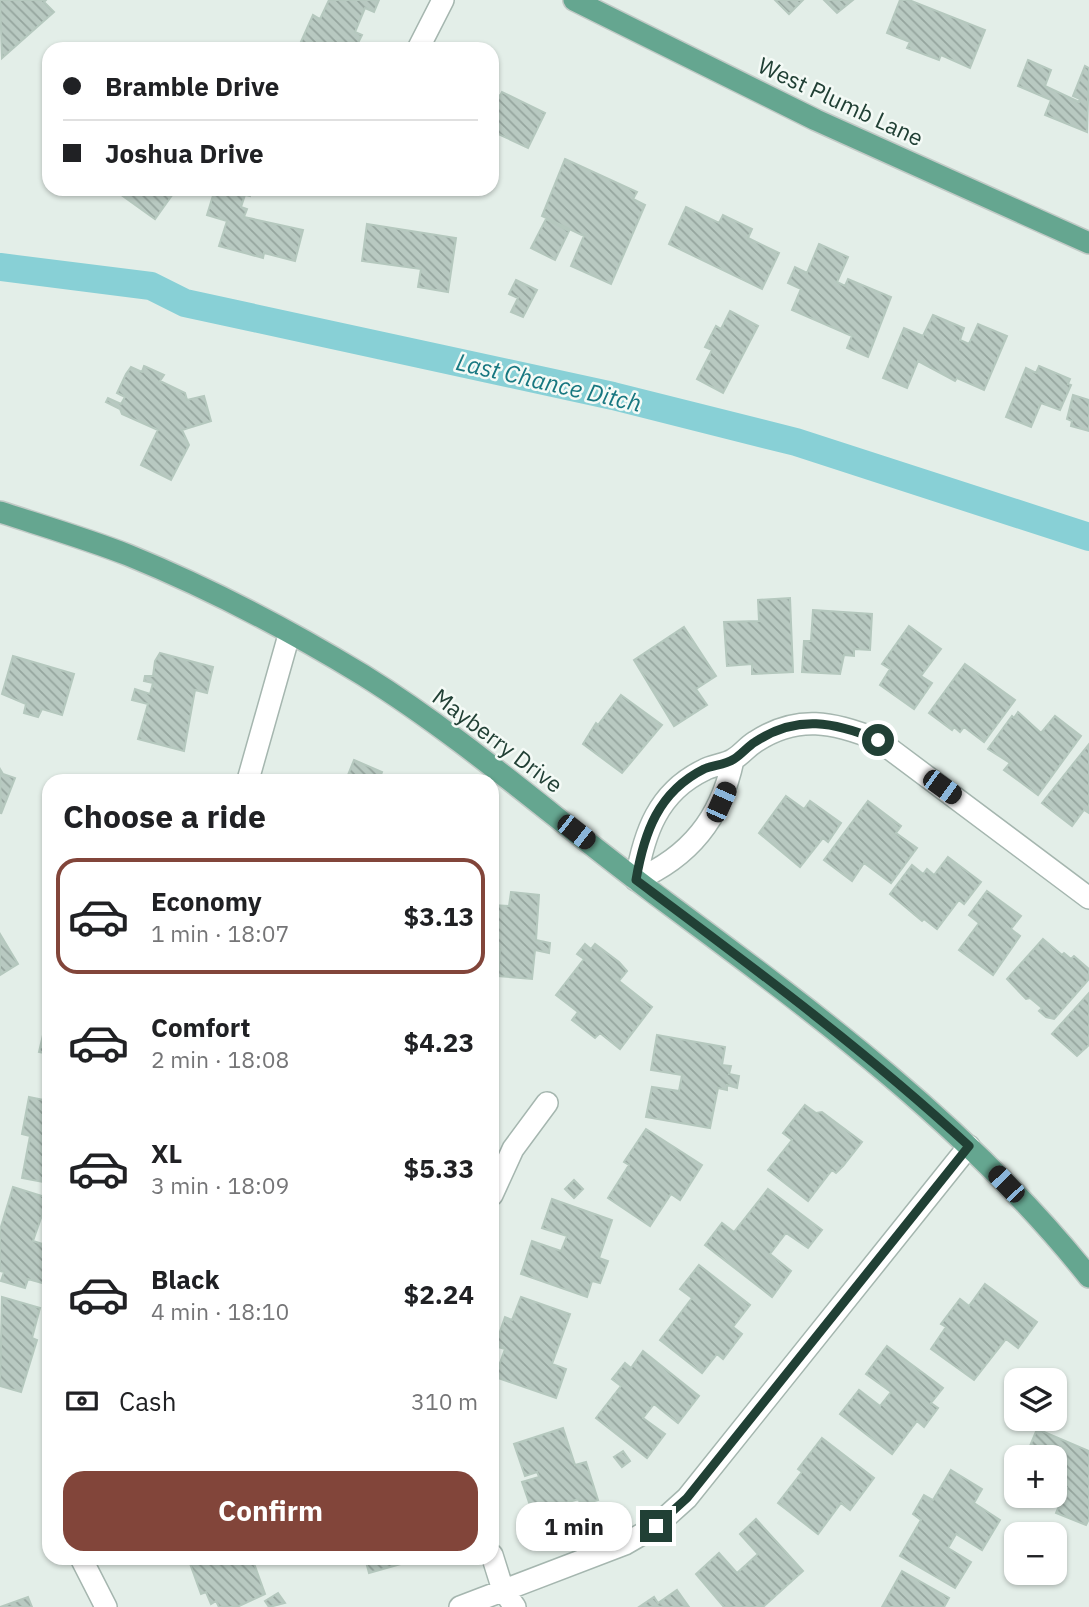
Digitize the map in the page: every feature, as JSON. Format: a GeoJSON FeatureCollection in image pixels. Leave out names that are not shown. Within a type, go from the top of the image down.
{"type":"FeatureCollection","features":[{"type":"Feature","properties":{"kind":"main road","name":"West Plumb Lane"},"geometry":{"type":"LineString","coordinates":[[574,0],[817,120],[1089,243]]}},
{"type":"Feature","properties":{"kind":"main road","name":"Mayberry Drive"},"geometry":{"type":"LineString","coordinates":[[0,512],[127,555],[212,593],[362,675],[416,711],[516,784],[636,880],[833,1028],[898,1081],[969,1146],[1025,1203],[1089,1277]]}},
{"type":"Feature","properties":{"kind":"street"},"geometry":{"type":"LineString","coordinates":[[422,42],[443,0]]}},
{"type":"Feature","properties":{"kind":"street"},"geometry":{"type":"LineString","coordinates":[[250,774],[289,635]]}},
{"type":"Feature","properties":{"kind":"street"},"geometry":{"type":"LineString","coordinates":[[636,880],[643,840],[650,821],[686,780],[705,769],[733,760],[754,742],[779,729],[811,723],[844,726],[878,740],[1089,898]]}},
{"type":"Feature","properties":{"kind":"street"},"geometry":{"type":"LineString","coordinates":[[636,880],[664,868],[693,843],[721,802],[733,760]]}},
{"type":"Feature","properties":{"kind":"street"},"geometry":{"type":"LineString","coordinates":[[499,1180],[513,1149],[547,1103]]}},
{"type":"Feature","properties":{"kind":"street"},"geometry":{"type":"LineString","coordinates":[[460,1607],[509,1599],[625,1544],[656,1526],[687,1498],[969,1146]]}},
{"type":"Feature","properties":{"kind":"street"},"geometry":{"type":"LineString","coordinates":[[85,1565],[106,1607]]}},
{"type":"Feature","properties":{"kind":"street"},"geometry":{"type":"LineString","coordinates":[[496,1565],[509,1599]]}},
{"type":"Feature","properties":{"kind":"building"},"geometry":{"type":"Polygon","coordinates":[[[0,0],[46,0],[44,2],[54,12],[2,58],[0,0]]]}},
{"type":"Feature","properties":{"kind":"building"},"geometry":{"type":"Polygon","coordinates":[[[329,0],[379,0],[374,12],[365,8],[355,32],[362,35],[358,42],[301,42],[313,15],[320,19],[329,0]]]}},
{"type":"Feature","properties":{"kind":"building"},"geometry":{"type":"Polygon","coordinates":[[[775,0],[803,0],[789,14],[775,0]]]}},
{"type":"Feature","properties":{"kind":"building"},"geometry":{"type":"Polygon","coordinates":[[[824,0],[853,0],[837,13],[824,0]]]}},
{"type":"Feature","properties":{"kind":"building"},"geometry":{"type":"Polygon","coordinates":[[[900,0],[909,0],[985,30],[970,68],[941,55],[939,60],[907,48],[910,42],[887,33],[900,0]]]}},
{"type":"Feature","properties":{"kind":"building"},"geometry":{"type":"Polygon","coordinates":[[[1028,60],[1051,70],[1045,86],[1079,102],[1080,99],[1073,96],[1085,66],[1089,68],[1087,132],[1045,115],[1051,100],[1018,86],[1028,60]]]}},
{"type":"Feature","properties":{"kind":"building"},"geometry":{"type":"Polygon","coordinates":[[[502,92],[545,113],[528,148],[499,134],[499,96],[502,92]]]}},
{"type":"Feature","properties":{"kind":"building"},"geometry":{"type":"Polygon","coordinates":[[[565,159],[637,192],[633,199],[645,205],[611,284],[571,266],[584,236],[542,216],[565,159]]]}},
{"type":"Feature","properties":{"kind":"building"},"geometry":{"type":"Polygon","coordinates":[[[123,196],[171,196],[155,219],[123,196]]]}},
{"type":"Feature","properties":{"kind":"building"},"geometry":{"type":"Polygon","coordinates":[[[213,196],[245,196],[241,207],[247,209],[244,217],[303,230],[295,261],[264,253],[263,258],[219,246],[227,221],[207,215],[213,196]]]}},
{"type":"Feature","properties":{"kind":"building"},"geometry":{"type":"Polygon","coordinates":[[[686,207],[719,223],[723,215],[752,229],[748,238],[779,253],[762,289],[669,244],[686,207]]]}},
{"type":"Feature","properties":{"kind":"building"},"geometry":{"type":"Polygon","coordinates":[[[546,219],[569,231],[555,260],[531,248],[546,219]]]}},
{"type":"Feature","properties":{"kind":"building"},"geometry":{"type":"Polygon","coordinates":[[[367,224],[456,238],[448,292],[418,287],[421,269],[362,261],[367,224]]]}},
{"type":"Feature","properties":{"kind":"building"},"geometry":{"type":"Polygon","coordinates":[[[819,244],[848,257],[837,282],[845,286],[848,279],[891,297],[868,357],[847,348],[852,336],[792,310],[801,289],[788,283],[795,267],[807,273],[819,244]]]}},
{"type":"Feature","properties":{"kind":"building"},"geometry":{"type":"Polygon","coordinates":[[[516,280],[537,290],[523,317],[511,312],[518,298],[509,294],[516,280]]]}},
{"type":"Feature","properties":{"kind":"building"},"geometry":{"type":"Polygon","coordinates":[[[730,311],[758,326],[723,393],[697,379],[712,350],[705,347],[716,326],[721,329],[730,311]]]}},
{"type":"Feature","properties":{"kind":"building"},"geometry":{"type":"Polygon","coordinates":[[[933,315],[964,328],[960,340],[969,344],[978,324],[1007,336],[984,390],[957,378],[955,381],[918,361],[907,388],[883,378],[904,328],[923,336],[933,315]]]}},
{"type":"Feature","properties":{"kind":"building"},"geometry":{"type":"Polygon","coordinates":[[[144,366],[164,375],[160,381],[185,393],[187,400],[204,396],[211,421],[182,430],[189,445],[171,480],[141,465],[158,430],[122,414],[120,409],[106,402],[108,398],[121,404],[125,397],[117,393],[126,374],[131,367],[142,372],[144,366]]]}},
{"type":"Feature","properties":{"kind":"building"},"geometry":{"type":"Polygon","coordinates":[[[1039,366],[1070,379],[1068,384],[1071,385],[1060,410],[1041,403],[1031,427],[1006,417],[1026,368],[1036,373],[1039,366]]]}},
{"type":"Feature","properties":{"kind":"building"},"geometry":{"type":"Polygon","coordinates":[[[1073,395],[1089,400],[1089,431],[1071,426],[1072,421],[1067,419],[1073,395]]]}},
{"type":"Feature","properties":{"kind":"building"},"geometry":{"type":"Polygon","coordinates":[[[790,598],[793,672],[752,674],[752,664],[727,666],[724,622],[759,621],[758,600],[790,598]]]}},
{"type":"Feature","properties":{"kind":"building"},"geometry":{"type":"Polygon","coordinates":[[[813,610],[872,614],[870,650],[854,649],[854,656],[844,655],[840,674],[802,672],[804,641],[811,641],[813,610]]]}},
{"type":"Feature","properties":{"kind":"building"},"geometry":{"type":"Polygon","coordinates":[[[909,626],[941,649],[921,676],[932,683],[914,709],[880,685],[890,669],[882,664],[909,626]]]}},
{"type":"Feature","properties":{"kind":"building"},"geometry":{"type":"Polygon","coordinates":[[[684,627],[716,676],[696,689],[707,705],[674,726],[634,660],[684,627]]]}},
{"type":"Feature","properties":{"kind":"building"},"geometry":{"type":"Polygon","coordinates":[[[160,653],[213,667],[207,693],[195,690],[184,751],[138,739],[148,704],[132,700],[135,689],[150,694],[153,683],[144,681],[145,676],[153,676],[155,661],[160,653]]]}},
{"type":"Feature","properties":{"kind":"building"},"geometry":{"type":"Polygon","coordinates":[[[13,656],[74,674],[62,715],[42,709],[38,717],[24,713],[26,704],[2,694],[13,656]]]}},
{"type":"Feature","properties":{"kind":"building"},"geometry":{"type":"Polygon","coordinates":[[[965,664],[1015,700],[984,742],[964,727],[960,732],[954,727],[952,730],[929,713],[965,664]]]}},
{"type":"Feature","properties":{"kind":"building"},"geometry":{"type":"Polygon","coordinates":[[[621,695],[662,725],[622,773],[583,744],[596,723],[598,725],[621,695]]]}},
{"type":"Feature","properties":{"kind":"building"},"geometry":{"type":"Polygon","coordinates":[[[1018,712],[1041,733],[1055,716],[1081,736],[1038,795],[1004,770],[1010,763],[988,749],[1012,716],[1014,718],[1018,712]]]}},
{"type":"Feature","properties":{"kind":"building"},"geometry":{"type":"Polygon","coordinates":[[[1089,744],[1089,813],[1084,810],[1072,826],[1042,803],[1089,744]]]}},
{"type":"Feature","properties":{"kind":"building"},"geometry":{"type":"Polygon","coordinates":[[[354,760],[382,772],[381,774],[348,774],[354,760]]]}},
{"type":"Feature","properties":{"kind":"building"},"geometry":{"type":"Polygon","coordinates":[[[0,769],[3,774],[15,778],[1,814],[0,769]]]}},
{"type":"Feature","properties":{"kind":"building"},"geometry":{"type":"Polygon","coordinates":[[[786,796],[804,809],[810,801],[841,823],[828,842],[823,838],[800,867],[759,833],[786,796]]]}},
{"type":"Feature","properties":{"kind":"building"},"geometry":{"type":"Polygon","coordinates":[[[868,801],[901,826],[896,833],[917,848],[891,883],[864,863],[852,881],[824,860],[868,801]]]}},
{"type":"Feature","properties":{"kind":"building"},"geometry":{"type":"Polygon","coordinates":[[[948,857],[981,882],[964,904],[959,900],[937,929],[924,919],[922,921],[890,894],[912,865],[923,874],[927,869],[934,875],[948,857]]]}},
{"type":"Feature","properties":{"kind":"building"},"geometry":{"type":"Polygon","coordinates":[[[987,891],[1021,916],[1011,929],[1020,936],[993,975],[959,950],[979,923],[969,915],[987,891]]]}},
{"type":"Feature","properties":{"kind":"building"},"geometry":{"type":"Polygon","coordinates":[[[511,892],[539,895],[536,940],[550,943],[549,953],[535,950],[532,979],[499,976],[499,905],[509,906],[511,892]]]}},
{"type":"Feature","properties":{"kind":"building"},"geometry":{"type":"Polygon","coordinates":[[[0,934],[18,964],[0,975],[0,934]]]}},
{"type":"Feature","properties":{"kind":"building"},"geometry":{"type":"Polygon","coordinates":[[[1043,939],[1062,955],[1064,953],[1071,959],[1074,956],[1089,969],[1089,979],[1054,1019],[1046,1017],[1039,1011],[1042,1008],[1030,998],[1026,999],[1007,979],[1043,939]]]}},
{"type":"Feature","properties":{"kind":"building"},"geometry":{"type":"Polygon","coordinates":[[[585,944],[591,949],[595,944],[619,962],[627,971],[619,981],[652,1007],[620,1049],[600,1033],[595,1038],[572,1020],[578,1012],[556,995],[584,959],[577,954],[585,944]]]}},
{"type":"Feature","properties":{"kind":"building"},"geometry":{"type":"Polygon","coordinates":[[[1089,993],[1089,1045],[1077,1056],[1052,1034],[1089,993]]]}},
{"type":"Feature","properties":{"kind":"building"},"geometry":{"type":"Polygon","coordinates":[[[657,1035],[725,1047],[722,1065],[731,1066],[729,1074],[739,1076],[737,1088],[727,1085],[727,1090],[718,1088],[710,1128],[646,1117],[652,1087],[679,1091],[682,1075],[651,1070],[657,1035]]]}},
{"type":"Feature","properties":{"kind":"building"},"geometry":{"type":"Polygon","coordinates":[[[29,1097],[42,1100],[42,1182],[22,1178],[30,1136],[22,1134],[29,1097]]]}},
{"type":"Feature","properties":{"kind":"building"},"geometry":{"type":"Polygon","coordinates":[[[805,1105],[816,1113],[822,1112],[862,1142],[836,1173],[832,1170],[808,1201],[768,1170],[792,1140],[783,1133],[805,1105]]]}},
{"type":"Feature","properties":{"kind":"building"},"geometry":{"type":"Polygon","coordinates":[[[646,1129],[702,1165],[680,1200],[671,1194],[650,1226],[608,1198],[629,1165],[624,1162],[646,1129]]]}},
{"type":"Feature","properties":{"kind":"building"},"geometry":{"type":"Polygon","coordinates":[[[574,1180],[583,1189],[574,1198],[565,1189],[574,1180]]]}},
{"type":"Feature","properties":{"kind":"building"},"geometry":{"type":"Polygon","coordinates":[[[13,1187],[42,1196],[42,1215],[33,1241],[42,1244],[42,1283],[28,1279],[25,1288],[1,1281],[4,1272],[0,1271],[0,1230],[13,1187]]]}},
{"type":"Feature","properties":{"kind":"building"},"geometry":{"type":"Polygon","coordinates":[[[768,1189],[822,1230],[808,1248],[786,1233],[770,1254],[791,1271],[772,1297],[705,1245],[722,1223],[734,1232],[768,1189]]]}},
{"type":"Feature","properties":{"kind":"building"},"geometry":{"type":"Polygon","coordinates":[[[552,1199],[612,1220],[599,1258],[608,1261],[600,1283],[592,1281],[587,1297],[521,1274],[532,1241],[561,1251],[567,1236],[542,1228],[552,1199]]]}},
{"type":"Feature","properties":{"kind":"building"},"geometry":{"type":"Polygon","coordinates":[[[699,1265],[750,1305],[733,1327],[742,1334],[723,1359],[717,1354],[702,1373],[660,1340],[692,1298],[680,1289],[699,1265]]]}},
{"type":"Feature","properties":{"kind":"building"},"geometry":{"type":"Polygon","coordinates":[[[985,1284],[1037,1322],[1018,1348],[1006,1339],[974,1380],[931,1349],[946,1327],[941,1324],[960,1299],[969,1306],[985,1284]]]}},
{"type":"Feature","properties":{"kind":"building"},"geometry":{"type":"Polygon","coordinates":[[[2,1297],[40,1308],[32,1338],[37,1340],[21,1392],[0,1386],[2,1297]]]}},
{"type":"Feature","properties":{"kind":"building"},"geometry":{"type":"Polygon","coordinates":[[[521,1297],[570,1314],[552,1364],[566,1369],[556,1398],[499,1378],[499,1366],[505,1349],[499,1347],[499,1334],[505,1317],[512,1320],[521,1297]]]}},
{"type":"Feature","properties":{"kind":"building"},"geometry":{"type":"Polygon","coordinates":[[[887,1346],[943,1388],[931,1403],[938,1408],[924,1427],[917,1421],[892,1454],[840,1414],[859,1390],[880,1406],[891,1392],[866,1374],[887,1346]]]}},
{"type":"Feature","properties":{"kind":"building"},"geometry":{"type":"Polygon","coordinates":[[[643,1351],[699,1396],[678,1423],[654,1404],[643,1418],[665,1434],[647,1458],[596,1418],[621,1386],[612,1379],[625,1363],[631,1368],[643,1351]]]}},
{"type":"Feature","properties":{"kind":"building"},"geometry":{"type":"Polygon","coordinates":[[[563,1428],[575,1465],[586,1462],[598,1500],[580,1505],[579,1499],[565,1503],[565,1510],[535,1520],[522,1482],[539,1477],[537,1472],[525,1476],[514,1444],[563,1428]]]}},
{"type":"Feature","properties":{"kind":"building"},"geometry":{"type":"Polygon","coordinates":[[[1036,1431],[1042,1431],[1089,1451],[1089,1519],[1086,1525],[1056,1513],[1058,1508],[1067,1508],[1067,1445],[1030,1445],[1036,1431]]]}},
{"type":"Feature","properties":{"kind":"building"},"geometry":{"type":"Polygon","coordinates":[[[822,1438],[874,1478],[850,1510],[841,1503],[818,1534],[778,1503],[802,1472],[798,1469],[822,1438]]]}},
{"type":"Feature","properties":{"kind":"building"},"geometry":{"type":"Polygon","coordinates":[[[623,1451],[630,1461],[622,1467],[614,1457],[623,1451]]]}},
{"type":"Feature","properties":{"kind":"building"},"geometry":{"type":"Polygon","coordinates":[[[951,1470],[982,1489],[974,1503],[1000,1520],[982,1550],[956,1534],[948,1548],[971,1562],[955,1588],[900,1556],[921,1520],[913,1514],[924,1495],[933,1500],[951,1470]]]}},
{"type":"Feature","properties":{"kind":"building"},"geometry":{"type":"Polygon","coordinates":[[[756,1519],[803,1571],[763,1607],[724,1607],[696,1574],[719,1553],[737,1573],[758,1554],[740,1534],[756,1519]]]}},
{"type":"Feature","properties":{"kind":"building"},"geometry":{"type":"Polygon","coordinates":[[[191,1565],[255,1565],[265,1594],[237,1607],[219,1607],[216,1601],[211,1604],[206,1592],[201,1594],[191,1565]]]}},
{"type":"Feature","properties":{"kind":"building"},"geometry":{"type":"Polygon","coordinates":[[[367,1565],[397,1565],[369,1573],[367,1565]]]}},
{"type":"Feature","properties":{"kind":"building"},"geometry":{"type":"Polygon","coordinates":[[[902,1571],[949,1598],[944,1607],[882,1607],[902,1571]]]}},
{"type":"Feature","properties":{"kind":"building"},"geometry":{"type":"Polygon","coordinates":[[[677,1590],[689,1607],[639,1607],[654,1597],[658,1603],[677,1590]]]}},
{"type":"Feature","properties":{"kind":"building"},"geometry":{"type":"Polygon","coordinates":[[[278,1593],[285,1603],[269,1607],[265,1601],[278,1593]]]}},
{"type":"Feature","properties":{"kind":"building"},"geometry":{"type":"Polygon","coordinates":[[[28,1597],[32,1607],[0,1607],[28,1597]]]}},
{"type":"Feature","properties":{"kind":"waterway","name":"Last Chance Ditch"},"geometry":{"type":"LineString","coordinates":[[0,267],[151,286],[185,303],[613,396],[796,442],[1089,537]]}},
{"type":"Feature","properties":{"kind":"route"},"geometry":{"type":"LineString","coordinates":[[656,1526],[687,1498],[969,1146],[898,1081],[833,1028],[636,880],[643,840],[650,821],[686,780],[705,769],[733,760],[754,742],[779,729],[811,723],[844,726],[878,740]]}}]}
